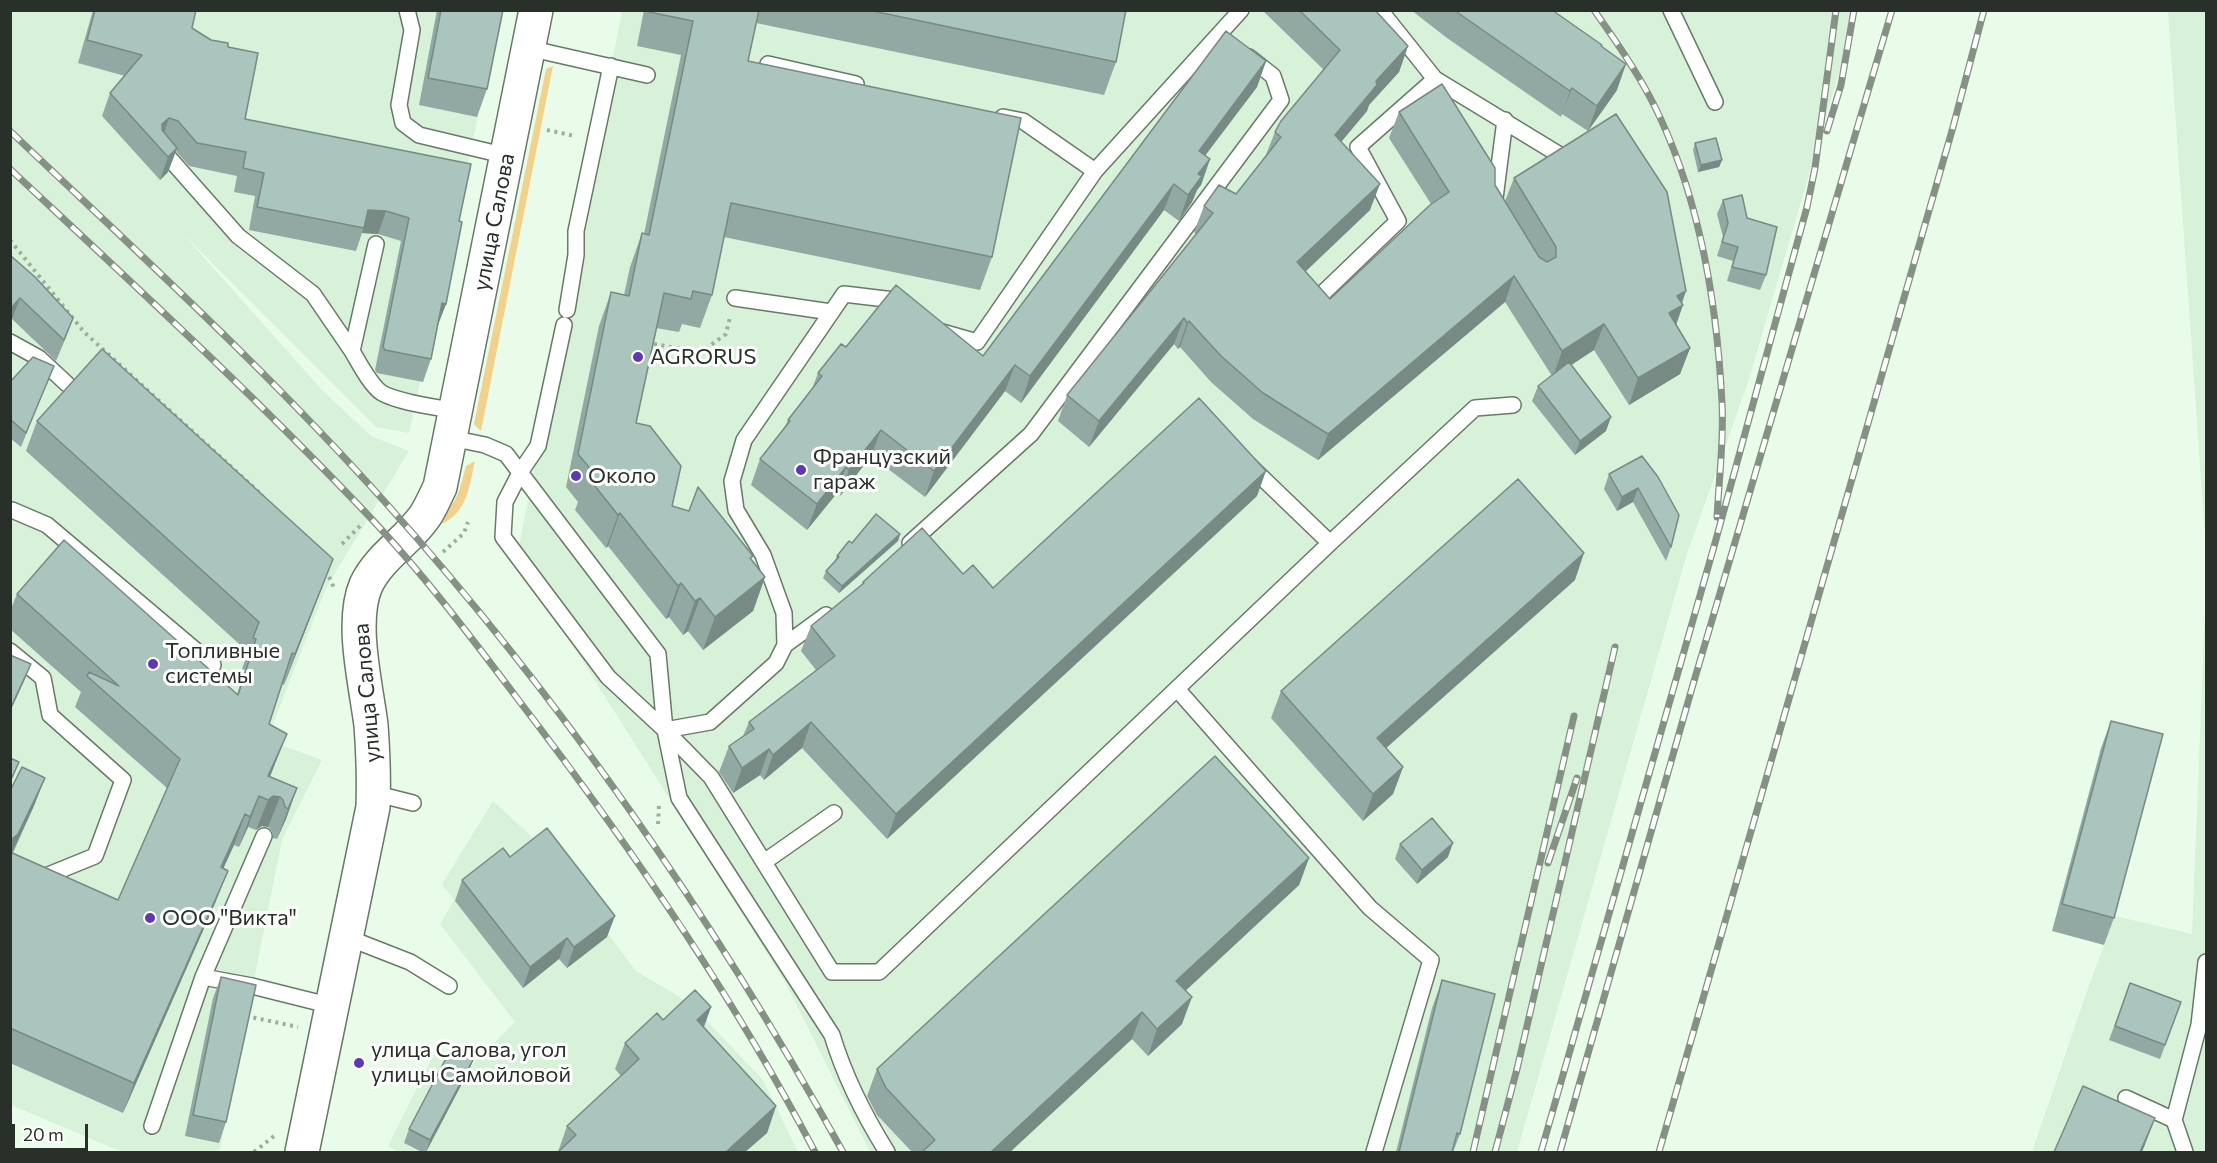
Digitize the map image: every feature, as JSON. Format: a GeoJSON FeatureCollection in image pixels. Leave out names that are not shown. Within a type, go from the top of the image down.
{"type":"FeatureCollection","features":[{"type":"Feature","properties":{"kind":"street","name":"улица Салова"},"geometry":{"type":"LineString","coordinates":[[290,1143],[332,1006],[373,807],[371,727],[359,640],[360,605],[366,584],[382,561],[425,516],[440,487],[536,10]]}},
{"type":"Feature","properties":{"kind":"lane"},"geometry":{"type":"LineString","coordinates":[[407,10],[412,30],[399,105],[403,123],[419,135],[507,156]]}},
{"type":"Feature","properties":{"kind":"lane"},"geometry":{"type":"LineString","coordinates":[[928,324],[936,330],[977,342],[1095,171],[1241,10]]}},
{"type":"Feature","properties":{"kind":"lane"},"geometry":{"type":"LineString","coordinates":[[1380,10],[1435,79],[1558,154]]}},
{"type":"Feature","properties":{"kind":"lane"},"geometry":{"type":"LineString","coordinates":[[1671,10],[1715,102]]}},
{"type":"Feature","properties":{"kind":"lane"},"geometry":{"type":"LineString","coordinates":[[528,48],[647,75]]}},
{"type":"Feature","properties":{"kind":"lane"},"geometry":{"type":"LineString","coordinates":[[903,549],[1031,434],[1281,100],[1273,76],[1245,54]]}},
{"type":"Feature","properties":{"kind":"lane"},"geometry":{"type":"LineString","coordinates":[[768,64],[872,87]]}},
{"type":"Feature","properties":{"kind":"lane"},"geometry":{"type":"LineString","coordinates":[[611,66],[576,231],[576,255],[538,446],[521,471],[505,502],[503,537],[608,677],[711,777],[832,972],[879,972],[1475,408],[1514,405]]}},
{"type":"Feature","properties":{"kind":"lane"},"geometry":{"type":"LineString","coordinates":[[1321,295],[1398,222],[1358,147],[1435,79]]}},
{"type":"Feature","properties":{"kind":"lane"},"geometry":{"type":"LineString","coordinates":[[988,113],[1023,121],[1095,171]]}},
{"type":"Feature","properties":{"kind":"lane"},"geometry":{"type":"LineString","coordinates":[[1499,215],[1494,206],[1505,120]]}},
{"type":"Feature","properties":{"kind":"lane"},"geometry":{"type":"LineString","coordinates":[[163,151],[238,236],[313,294],[365,374],[381,393],[412,402],[453,424],[485,445],[506,454],[658,654],[665,730],[679,798],[832,1035],[842,1069],[863,1113],[887,1152]]}},
{"type":"Feature","properties":{"kind":"lane"},"geometry":{"type":"LineString","coordinates":[[352,351],[376,244]]}},
{"type":"Feature","properties":{"kind":"lane"},"geometry":{"type":"LineString","coordinates":[[785,645],[784,613],[763,555],[736,510],[732,481],[744,440],[844,294],[894,300],[911,312]]}},
{"type":"Feature","properties":{"kind":"lane"},"geometry":{"type":"LineString","coordinates":[[735,298],[831,312]]}},
{"type":"Feature","properties":{"kind":"lane"},"geometry":{"type":"LineString","coordinates":[[12,348],[39,358],[68,384]]}},
{"type":"Feature","properties":{"kind":"lane"},"geometry":{"type":"LineString","coordinates":[[1243,458],[1330,543]]}},
{"type":"Feature","properties":{"kind":"lane"},"geometry":{"type":"LineString","coordinates":[[11,511],[47,525],[213,665]]}},
{"type":"Feature","properties":{"kind":"lane"},"geometry":{"type":"LineString","coordinates":[[665,730],[710,722],[776,663],[785,645],[842,603]]}},
{"type":"Feature","properties":{"kind":"lane"},"geometry":{"type":"LineString","coordinates":[[10,651],[43,678],[50,716],[123,780],[95,856],[31,882],[10,874]]}},
{"type":"Feature","properties":{"kind":"lane"},"geometry":{"type":"LineString","coordinates":[[1177,689],[1370,908],[1431,960],[1374,1152]]}},
{"type":"Feature","properties":{"kind":"lane"},"geometry":{"type":"LineString","coordinates":[[374,793],[413,803]]}},
{"type":"Feature","properties":{"kind":"lane"},"geometry":{"type":"LineString","coordinates":[[764,862],[834,813]]}},
{"type":"Feature","properties":{"kind":"lane"},"geometry":{"type":"LineString","coordinates":[[152,1126],[203,977],[264,836]]}},
{"type":"Feature","properties":{"kind":"lane"},"geometry":{"type":"LineString","coordinates":[[346,937],[410,962],[449,986]]}},
{"type":"Feature","properties":{"kind":"lane"},"geometry":{"type":"LineString","coordinates":[[2185,1152],[2174,1120],[2199,1025],[2206,962]]}},
{"type":"Feature","properties":{"kind":"lane"},"geometry":{"type":"LineString","coordinates":[[203,977],[252,986],[332,1006]]}},
{"type":"Feature","properties":{"kind":"lane"},"geometry":{"type":"LineString","coordinates":[[2126,1098],[2174,1120]]}},
{"type":"Feature","properties":{"kind":"path"},"geometry":{"type":"LineString","coordinates":[[547,130],[596,140]]}},
{"type":"Feature","properties":{"kind":"path"},"geometry":{"type":"LineString","coordinates":[[10,240],[84,332],[265,498]]}},
{"type":"Feature","properties":{"kind":"path"},"geometry":{"type":"LineString","coordinates":[[654,344],[688,350],[704,350],[726,334],[735,298]]}},
{"type":"Feature","properties":{"kind":"path"},"geometry":{"type":"LineString","coordinates":[[443,552],[464,533],[468,522]]}},
{"type":"Feature","properties":{"kind":"path"},"geometry":{"type":"LineString","coordinates":[[342,543],[362,524]]}},
{"type":"Feature","properties":{"kind":"path"},"geometry":{"type":"LineString","coordinates":[[325,569],[336,591]]}},
{"type":"Feature","properties":{"kind":"path"},"geometry":{"type":"LineString","coordinates":[[246,1016],[299,1027]]}},
{"type":"Feature","properties":{"kind":"path"},"geometry":{"type":"LineString","coordinates":[[254,1152],[290,1143]]}},
{"type":"Feature","properties":{"kind":"shaded area"},"geometry":{"type":"Polygon","coordinates":[[[11,11],[501,11],[409,433],[376,427],[182,233],[323,391],[371,436],[409,451],[326,588],[267,740],[322,760],[282,840],[220,1149],[212,1152],[122,1152],[11,1105],[11,11]]]}},
{"type":"Feature","properties":{"kind":"shaded area"},"geometry":{"type":"Polygon","coordinates":[[[622,11],[1857,11],[1748,382],[1686,557],[1517,1152],[870,1152],[785,982],[517,557],[622,11]]]}},
{"type":"Feature","properties":{"kind":"shaded area"},"geometry":{"type":"Polygon","coordinates":[[[2168,11],[2206,11],[2206,550],[2168,11]]]}},
{"type":"Feature","properties":{"kind":"shaded area"},"geometry":{"type":"Polygon","coordinates":[[[553,66],[481,431],[474,424],[546,69],[553,66]]]}},
{"type":"Feature","properties":{"kind":"shaded area"},"geometry":{"type":"Polygon","coordinates":[[[475,461],[467,494],[460,510],[446,522],[433,525],[456,499],[466,466],[475,461]]]}},
{"type":"Feature","properties":{"kind":"shaded area"},"geometry":{"type":"Polygon","coordinates":[[[2206,585],[2206,1152],[2032,1152],[2115,916],[2192,934],[2206,585]]]}},
{"type":"Feature","properties":{"kind":"shaded area"},"geometry":{"type":"Polygon","coordinates":[[[493,801],[542,846],[636,971],[690,1003],[763,1080],[798,1152],[399,1152],[388,1146],[437,1048],[472,1065],[515,1022],[440,924],[454,900],[442,884],[493,801]]]}},
{"type":"Feature","properties":{"kind":"building"},"geometry":{"type":"Polygon","coordinates":[[[95,10],[196,10],[192,28],[211,40],[228,43],[228,47],[258,53],[245,119],[471,164],[446,304],[442,303],[431,359],[385,350],[383,347],[409,218],[386,211],[368,210],[364,228],[257,207],[264,173],[243,168],[246,152],[197,143],[178,121],[169,118],[162,124],[162,130],[177,148],[168,157],[110,93],[142,55],[87,40],[95,10]]]}},
{"type":"Feature","properties":{"kind":"building"},"geometry":{"type":"Polygon","coordinates":[[[441,10],[503,10],[487,89],[428,78],[441,10]]]}},
{"type":"Feature","properties":{"kind":"building"},"geometry":{"type":"Polygon","coordinates":[[[650,10],[759,10],[748,61],[1021,118],[992,257],[731,203],[712,295],[693,291],[691,299],[664,293],[636,423],[650,426],[681,466],[672,506],[689,511],[698,487],[753,556],[750,558],[765,577],[715,617],[700,598],[695,601],[681,583],[678,586],[620,513],[618,515],[587,476],[593,472],[578,454],[611,292],[629,296],[642,233],[649,235],[693,21],[649,12],[650,10]]]}},
{"type":"Feature","properties":{"kind":"building"},"geometry":{"type":"Polygon","coordinates":[[[868,10],[1126,10],[1116,62],[868,10]]]}},
{"type":"Feature","properties":{"kind":"building"},"geometry":{"type":"Polygon","coordinates":[[[1299,10],[1375,10],[1408,46],[1376,81],[1377,85],[1335,135],[1380,184],[1297,262],[1330,299],[1430,205],[1449,192],[1399,112],[1442,84],[1495,168],[1495,185],[1539,257],[1547,262],[1556,257],[1556,247],[1514,178],[1616,114],[1667,192],[1686,291],[1677,296],[1683,305],[1669,313],[1690,348],[1638,378],[1604,324],[1562,351],[1514,276],[1328,434],[1263,393],[1221,356],[1184,318],[1099,421],[1067,395],[1213,213],[1204,206],[1219,185],[1236,194],[1281,137],[1275,132],[1281,121],[1340,50],[1299,10]]]}},
{"type":"Feature","properties":{"kind":"building"},"geometry":{"type":"Polygon","coordinates":[[[1454,10],[1552,10],[1626,64],[1597,106],[1572,88],[1570,91],[1454,10]]]}},
{"type":"Feature","properties":{"kind":"building"},"geometry":{"type":"Polygon","coordinates":[[[1226,31],[1266,61],[1199,151],[1210,159],[1198,174],[1202,176],[1188,195],[1174,184],[1030,376],[1015,365],[934,471],[881,430],[849,470],[846,467],[817,504],[760,459],[822,376],[818,373],[841,344],[846,347],[896,285],[983,356],[1226,31]]]}},
{"type":"Feature","properties":{"kind":"building"},"geometry":{"type":"Polygon","coordinates":[[[1716,138],[1722,160],[1701,165],[1695,143],[1716,138]]]}},
{"type":"Feature","properties":{"kind":"building"},"geometry":{"type":"Polygon","coordinates":[[[1742,195],[1747,218],[1777,227],[1766,275],[1732,267],[1738,247],[1722,242],[1728,223],[1723,200],[1742,195]]]}},
{"type":"Feature","properties":{"kind":"building"},"geometry":{"type":"Polygon","coordinates":[[[10,255],[35,277],[73,318],[64,340],[20,298],[12,307],[10,305],[10,255]]]}},
{"type":"Feature","properties":{"kind":"building"},"geometry":{"type":"Polygon","coordinates":[[[102,349],[333,559],[295,654],[292,653],[269,724],[287,734],[268,776],[297,788],[288,809],[280,797],[273,796],[268,800],[259,796],[250,817],[245,814],[221,867],[228,871],[134,1083],[10,1028],[10,852],[118,900],[180,759],[87,676],[89,672],[119,686],[17,594],[64,540],[238,695],[256,639],[253,638],[259,622],[37,421],[102,349]]]}},
{"type":"Feature","properties":{"kind":"building"},"geometry":{"type":"Polygon","coordinates":[[[33,357],[54,366],[26,433],[10,419],[10,382],[33,357]]]}},
{"type":"Feature","properties":{"kind":"building"},"geometry":{"type":"Polygon","coordinates":[[[1569,362],[1611,417],[1580,441],[1538,386],[1569,362]]]}},
{"type":"Feature","properties":{"kind":"building"},"geometry":{"type":"Polygon","coordinates":[[[1199,398],[1266,471],[896,814],[811,722],[773,755],[769,749],[742,768],[729,746],[754,729],[749,722],[835,656],[811,626],[864,583],[922,528],[963,574],[973,565],[993,588],[1199,398]]]}},
{"type":"Feature","properties":{"kind":"building"},"geometry":{"type":"Polygon","coordinates":[[[1642,456],[1658,477],[1679,515],[1671,547],[1638,488],[1622,497],[1609,474],[1642,456]]]}},
{"type":"Feature","properties":{"kind":"building"},"geometry":{"type":"Polygon","coordinates":[[[1518,479],[1584,553],[1377,738],[1403,767],[1373,794],[1281,691],[1518,479]]]}},
{"type":"Feature","properties":{"kind":"building"},"geometry":{"type":"Polygon","coordinates":[[[876,514],[900,534],[842,586],[826,571],[849,541],[852,543],[876,514]]]}},
{"type":"Feature","properties":{"kind":"building"},"geometry":{"type":"Polygon","coordinates":[[[10,655],[31,664],[10,709],[10,655]]]}},
{"type":"Feature","properties":{"kind":"building"},"geometry":{"type":"Polygon","coordinates":[[[2111,721],[2163,734],[2114,918],[2062,904],[2111,721]]]}},
{"type":"Feature","properties":{"kind":"building"},"geometry":{"type":"Polygon","coordinates":[[[1215,756],[1309,858],[1176,981],[1192,997],[1157,1029],[1142,1012],[991,1152],[922,1152],[935,1140],[886,1088],[877,1069],[1215,756]]]}},
{"type":"Feature","properties":{"kind":"building"},"geometry":{"type":"Polygon","coordinates":[[[10,758],[19,762],[10,782],[10,758]]]}},
{"type":"Feature","properties":{"kind":"building"},"geometry":{"type":"Polygon","coordinates":[[[22,767],[45,778],[18,834],[12,839],[10,849],[10,791],[22,767]]]}},
{"type":"Feature","properties":{"kind":"building"},"geometry":{"type":"Polygon","coordinates":[[[1432,818],[1453,843],[1422,870],[1400,844],[1432,818]]]}},
{"type":"Feature","properties":{"kind":"building"},"geometry":{"type":"Polygon","coordinates":[[[547,828],[615,916],[574,947],[567,938],[530,967],[462,880],[503,848],[510,857],[547,828]]]}},
{"type":"Feature","properties":{"kind":"building"},"geometry":{"type":"Polygon","coordinates":[[[221,977],[256,985],[226,1122],[193,1115],[221,977]]]}},
{"type":"Feature","properties":{"kind":"building"},"geometry":{"type":"Polygon","coordinates":[[[1442,980],[1495,994],[1460,1134],[1457,1133],[1452,1152],[1399,1152],[1442,980]]]}},
{"type":"Feature","properties":{"kind":"building"},"geometry":{"type":"Polygon","coordinates":[[[2130,983],[2181,1002],[2165,1045],[2115,1026],[2130,983]]]}},
{"type":"Feature","properties":{"kind":"building"},"geometry":{"type":"Polygon","coordinates":[[[695,990],[711,1007],[697,1020],[776,1106],[726,1152],[558,1152],[576,1135],[567,1126],[639,1059],[625,1043],[657,1013],[663,1020],[695,990]]]}},
{"type":"Feature","properties":{"kind":"building"},"geometry":{"type":"Polygon","coordinates":[[[452,1047],[474,1058],[430,1140],[409,1129],[452,1047]]]}},
{"type":"Feature","properties":{"kind":"building"},"geometry":{"type":"Polygon","coordinates":[[[2083,1086],[2155,1118],[2140,1152],[2054,1152],[2083,1086]]]}},
{"type":"Feature","properties":{"kind":"railway"},"geometry":{"type":"LineString","coordinates":[[1594,10],[1653,103],[1669,138],[1694,211],[1716,326],[1722,403],[1717,517]]}},
{"type":"Feature","properties":{"kind":"railway"},"geometry":{"type":"LineString","coordinates":[[1541,1152],[1715,543],[1807,207],[1815,168],[1836,10]]}},
{"type":"Feature","properties":{"kind":"railway"},"geometry":{"type":"LineString","coordinates":[[1827,131],[1841,85],[1854,10]]}},
{"type":"Feature","properties":{"kind":"railway"},"geometry":{"type":"LineString","coordinates":[[1560,1152],[1692,688],[1892,10]]}},
{"type":"Feature","properties":{"kind":"railway"},"geometry":{"type":"LineString","coordinates":[[1659,1152],[1953,127],[1984,10]]}},
{"type":"Feature","properties":{"kind":"railway"},"geometry":{"type":"LineString","coordinates":[[10,131],[201,312],[340,452],[450,576],[513,653],[632,813],[688,896],[794,1065],[843,1152]]}},
{"type":"Feature","properties":{"kind":"railway"},"geometry":{"type":"LineString","coordinates":[[10,169],[191,338],[323,468],[387,535],[426,582],[561,756],[639,865],[749,1035],[815,1152]]}},
{"type":"Feature","properties":{"kind":"railway"},"geometry":{"type":"LineString","coordinates":[[1495,1152],[1517,1069],[1615,647]]}},
{"type":"Feature","properties":{"kind":"railway"},"geometry":{"type":"LineString","coordinates":[[1473,1152],[1574,716]]}},
{"type":"Feature","properties":{"kind":"railway"},"geometry":{"type":"LineString","coordinates":[[1548,863],[1577,778]]}},
{"type":"Feature","properties":{"kind":"place","name":"AGRORUS"},"geometry":{"type":"Point","coordinates":[638,357]}},
{"type":"Feature","properties":{"kind":"place","name":"Французский гараж"},"geometry":{"type":"Point","coordinates":[801,470]}},
{"type":"Feature","properties":{"kind":"place","name":"Около"},"geometry":{"type":"Point","coordinates":[576,476]}},
{"type":"Feature","properties":{"kind":"place","name":"Топливные системы"},"geometry":{"type":"Point","coordinates":[153,664]}},
{"type":"Feature","properties":{"kind":"place","name":"ООО \"Викта\""},"geometry":{"type":"Point","coordinates":[150,918]}},
{"type":"Feature","properties":{"kind":"place","name":"улица Салова, угол улицы Самойловой"},"geometry":{"type":"Point","coordinates":[359,1063]}}]}
